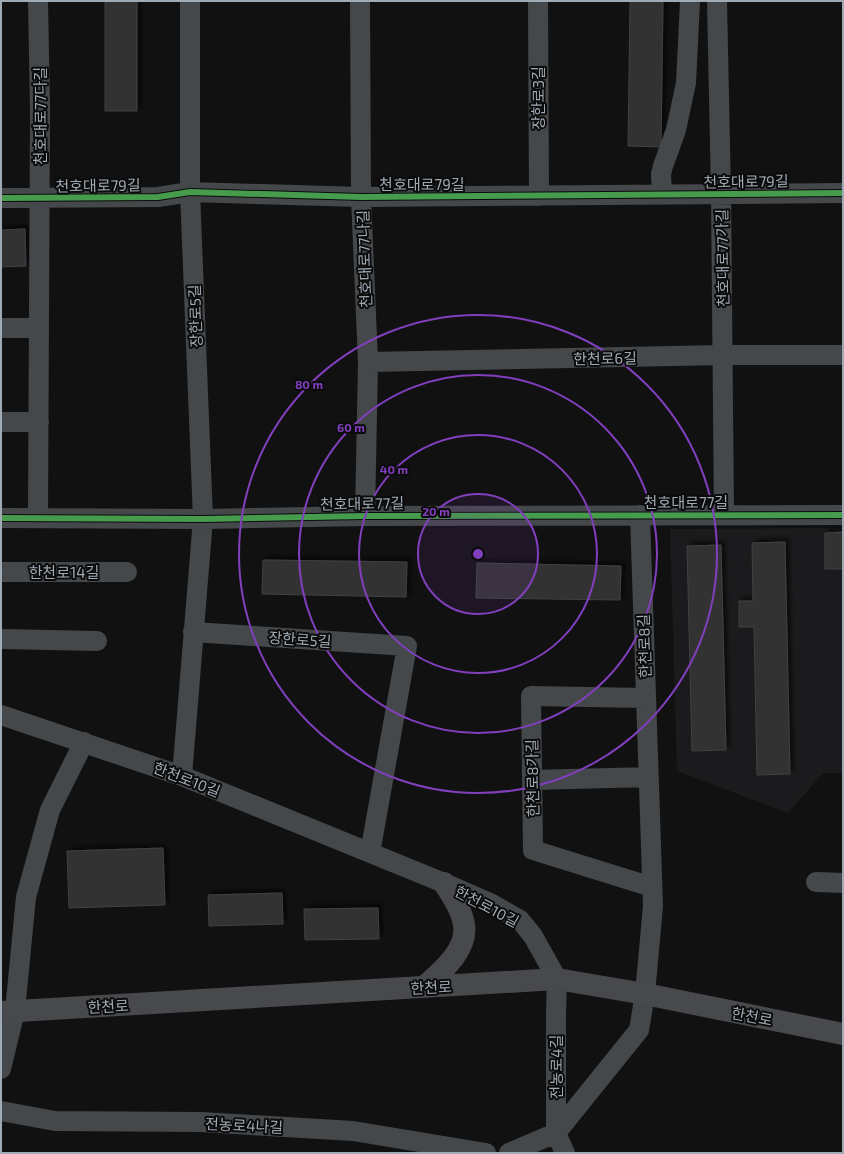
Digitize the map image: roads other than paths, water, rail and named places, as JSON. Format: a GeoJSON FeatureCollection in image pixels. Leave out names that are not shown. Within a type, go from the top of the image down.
{"type":"FeatureCollection","features":[{"type":"Feature","properties":{"kind":"main road"},"geometry":{"type":"LineString","coordinates":[[424,987],[446,967],[456,955],[464,935],[465,926],[463,919],[444,883]]}},
{"type":"Feature","properties":{"kind":"main road","name":"한천로"},"geometry":{"type":"LineString","coordinates":[[8,1012],[557,980],[645,994],[843,1034]]}},
{"type":"Feature","properties":{"kind":"street","name":"천호대로77다길"},"geometry":{"type":"LineString","coordinates":[[38,1],[40,109],[38,518]]}},
{"type":"Feature","properties":{"kind":"street","name":"장한로5길"},"geometry":{"type":"LineString","coordinates":[[182,776],[203,519],[190,192],[190,1]]}},
{"type":"Feature","properties":{"kind":"street","name":"천호대로77나길"},"geometry":{"type":"LineString","coordinates":[[360,1],[361,197],[368,362],[365,516]]}},
{"type":"Feature","properties":{"kind":"street","name":"장한로3길"},"geometry":{"type":"LineString","coordinates":[[538,1],[539,196]]}},
{"type":"Feature","properties":{"kind":"street"},"geometry":{"type":"LineString","coordinates":[[662,195],[663,166],[676,130],[686,84],[690,1]]}},
{"type":"Feature","properties":{"kind":"street","name":"천호대로77가길"},"geometry":{"type":"LineString","coordinates":[[717,1],[721,194],[724,515]]}},
{"type":"Feature","properties":{"kind":"street","name":"천호대로79길"},"geometry":{"type":"LineString","coordinates":[[1,198],[158,197],[190,192],[361,197],[843,192]]}},
{"type":"Feature","properties":{"kind":"street"},"geometry":{"type":"LineString","coordinates":[[1,328],[39,328]]}},
{"type":"Feature","properties":{"kind":"street","name":"한천로6길"},"geometry":{"type":"LineString","coordinates":[[368,362],[723,355],[843,355]]}},
{"type":"Feature","properties":{"kind":"street"},"geometry":{"type":"LineString","coordinates":[[1,422],[38,422]]}},
{"type":"Feature","properties":{"kind":"street","name":"한천로8길"},"geometry":{"type":"LineString","coordinates":[[556,1133],[639,1030],[645,994],[653,906],[640,515]]}},
{"type":"Feature","properties":{"kind":"street","name":"천호대로77길"},"geometry":{"type":"LineString","coordinates":[[1,518],[203,519],[365,516],[843,515]]}},
{"type":"Feature","properties":{"kind":"street","name":"한천로14길"},"geometry":{"type":"LineString","coordinates":[[1,572],[127,572]]}},
{"type":"Feature","properties":{"kind":"street","name":"장한로5길"},"geometry":{"type":"LineString","coordinates":[[194,632],[407,646],[370,853]]}},
{"type":"Feature","properties":{"kind":"street"},"geometry":{"type":"LineString","coordinates":[[1,639],[97,641]]}},
{"type":"Feature","properties":{"kind":"street","name":"한천로8가길"},"geometry":{"type":"LineString","coordinates":[[646,698],[531,696],[533,850],[652,887]]}},
{"type":"Feature","properties":{"kind":"street","name":"한천로10길"},"geometry":{"type":"LineString","coordinates":[[1,714],[182,776],[492,904],[520,920],[533,936],[557,980]]}},
{"type":"Feature","properties":{"kind":"street"},"geometry":{"type":"LineString","coordinates":[[1,1069],[8,1012],[26,897],[50,810],[84,742]]}},
{"type":"Feature","properties":{"kind":"street"},"geometry":{"type":"LineString","coordinates":[[532,780],[649,778]]}},
{"type":"Feature","properties":{"kind":"street"},"geometry":{"type":"LineString","coordinates":[[816,882],[843,883]]}},
{"type":"Feature","properties":{"kind":"street","name":"전농로4길"},"geometry":{"type":"LineString","coordinates":[[557,980],[556,1133],[565,1153]]}},
{"type":"Feature","properties":{"kind":"street","name":"전농로4나길"},"geometry":{"type":"LineString","coordinates":[[1,1111],[55,1121],[201,1122],[353,1132],[486,1153]]}},
{"type":"Feature","properties":{"kind":"street"},"geometry":{"type":"LineString","coordinates":[[509,1153],[556,1133]]}}]}
